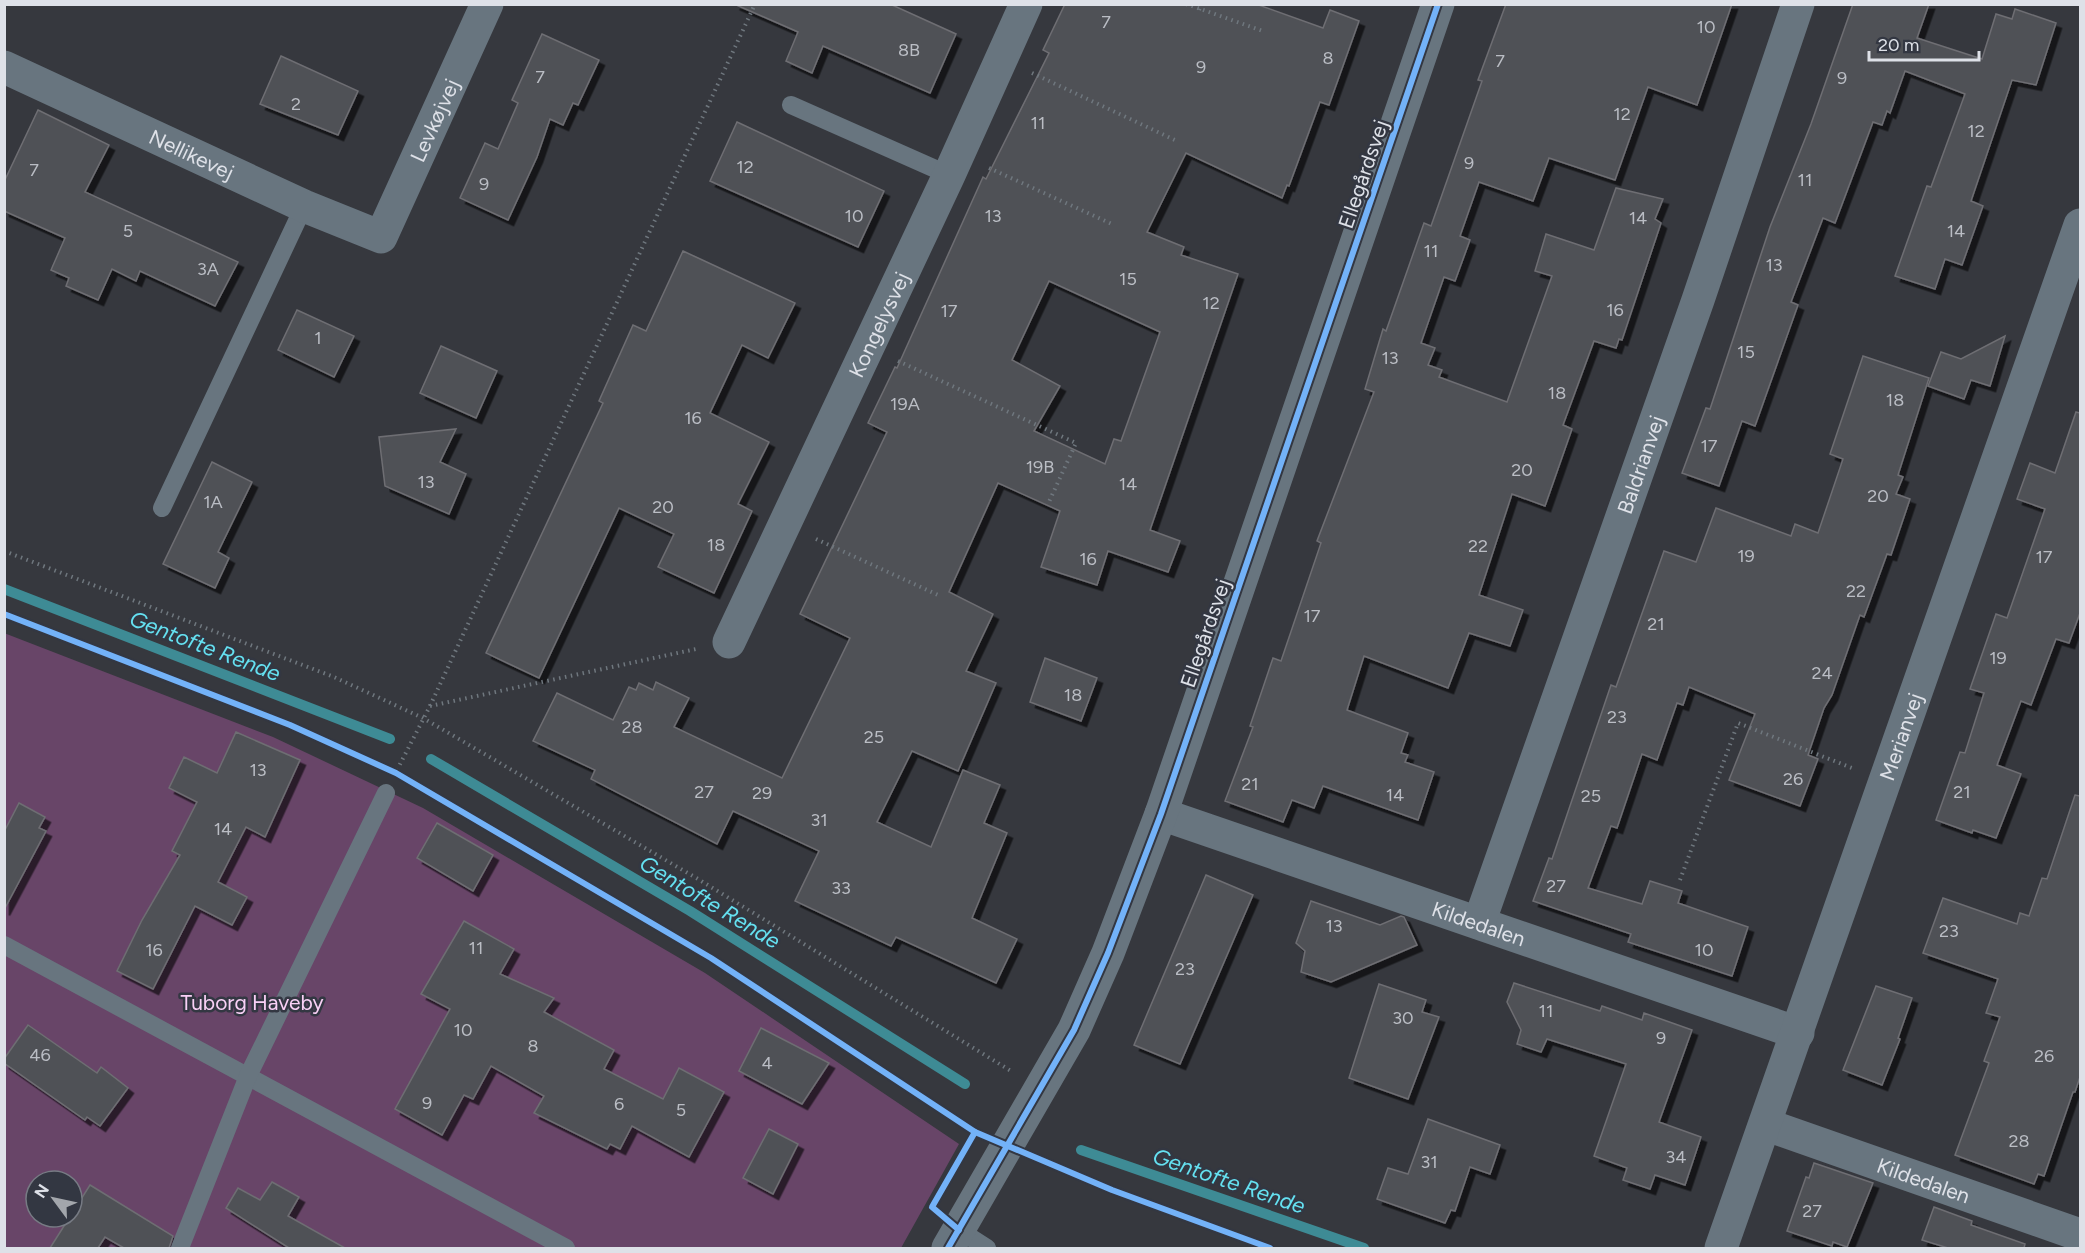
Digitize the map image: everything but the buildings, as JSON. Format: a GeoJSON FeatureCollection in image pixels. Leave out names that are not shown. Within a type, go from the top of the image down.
{"type":"FeatureCollection","features":[{"type":"Feature","properties":{"kind":"street","name":"Levkøjvej"},"geometry":{"type":"LineString","coordinates":[[381,237],[487,4]]}},
{"type":"Feature","properties":{"kind":"street","name":"Kongelysvej"},"geometry":{"type":"LineString","coordinates":[[729,642],[954,165],[1026,4]]}},
{"type":"Feature","properties":{"kind":"street","name":"Ellegårdsvej"},"geometry":{"type":"LineString","coordinates":[[954,1239],[1074,1030],[1103,964],[1161,814],[1438,4]]}},
{"type":"Feature","properties":{"kind":"street","name":"Baldrianvej"},"geometry":{"type":"LineString","coordinates":[[1479,924],[1698,300],[1798,4]]}},
{"type":"Feature","properties":{"kind":"street","name":"Nellikevej"},"geometry":{"type":"LineString","coordinates":[[4,67],[304,206],[381,237]]}},
{"type":"Feature","properties":{"kind":"street","name":"Merianvej"},"geometry":{"type":"LineString","coordinates":[[1721,1248],[1767,1125],[2080,225]]}},
{"type":"Feature","properties":{"kind":"street","name":"Kildedalen"},"geometry":{"type":"LineString","coordinates":[[1161,814],[1798,1033]]}},
{"type":"Feature","properties":{"kind":"street","name":"Kildedalen"},"geometry":{"type":"LineString","coordinates":[[1767,1125],[2080,1234]]}},
{"type":"Feature","properties":{"kind":"lane"},"geometry":{"type":"LineString","coordinates":[[791,105],[954,165]]}},
{"type":"Feature","properties":{"kind":"lane"},"geometry":{"type":"LineString","coordinates":[[162,508],[304,206]]}},
{"type":"Feature","properties":{"kind":"lane"},"geometry":{"type":"LineString","coordinates":[[180,1248],[248,1076],[386,793]]}},
{"type":"Feature","properties":{"kind":"lane"},"geometry":{"type":"LineString","coordinates":[[4,945],[566,1248]]}},
{"type":"Feature","properties":{"kind":"lane"},"geometry":{"type":"LineString","coordinates":[[954,1239],[987,1248]]}},
{"type":"Feature","properties":{"kind":"path"},"geometry":{"type":"LineString","coordinates":[[386,793],[430,706],[755,4]]}},
{"type":"Feature","properties":{"kind":"path"},"geometry":{"type":"LineString","coordinates":[[1186,4],[1263,31]]}},
{"type":"Feature","properties":{"kind":"path"},"geometry":{"type":"LineString","coordinates":[[1199,10],[1201,4]]}},
{"type":"Feature","properties":{"kind":"path"},"geometry":{"type":"LineString","coordinates":[[1002,58],[1177,141]]}},
{"type":"Feature","properties":{"kind":"path"},"geometry":{"type":"LineString","coordinates":[[954,165],[1112,224]]}},
{"type":"Feature","properties":{"kind":"path"},"geometry":{"type":"LineString","coordinates":[[868,347],[1076,443],[1048,504]]}},
{"type":"Feature","properties":{"kind":"path"},"geometry":{"type":"LineString","coordinates":[[784,525],[938,595]]}},
{"type":"Feature","properties":{"kind":"path"},"geometry":{"type":"LineString","coordinates":[[4,551],[334,677],[423,718],[698,879],[1040,1088]]}},
{"type":"Feature","properties":{"kind":"path"},"geometry":{"type":"LineString","coordinates":[[430,706],[729,642]]}},
{"type":"Feature","properties":{"kind":"path"},"geometry":{"type":"LineString","coordinates":[[1680,880],[1738,723],[1843,762],[1857,771],[1887,778]]}},
{"type":"Feature","properties":{"kind":"green space","name":"Tuborg Haveby"},"geometry":{"type":"Polygon","coordinates":[[[4,633],[273,737],[423,808],[705,973],[959,1144],[901,1248],[5,1248],[4,633]]]}},
{"type":"Feature","properties":{"kind":"waterway","name":"Gentofte Rende"},"geometry":{"type":"LineString","coordinates":[[4,589],[390,739]]}},
{"type":"Feature","properties":{"kind":"waterway","name":"Gentofte Rende"},"geometry":{"type":"LineString","coordinates":[[431,759],[690,911],[965,1084]]}},
{"type":"Feature","properties":{"kind":"waterway","name":"Gentofte Rende"},"geometry":{"type":"LineString","coordinates":[[1081,1150],[1364,1248]]}},
{"type":"Feature","properties":{"kind":"cycle path"},"geometry":{"type":"LineString","coordinates":[[948,1248],[1074,1030],[1108,953],[1161,814],[1438,4]]}},
{"type":"Feature","properties":{"kind":"cycle path"},"geometry":{"type":"LineString","coordinates":[[4,614],[290,725],[396,773],[711,958],[975,1132],[1112,1190],[1270,1248]]}},
{"type":"Feature","properties":{"kind":"cycle path"},"geometry":{"type":"LineString","coordinates":[[959,1230],[932,1207],[975,1132]]}}]}
